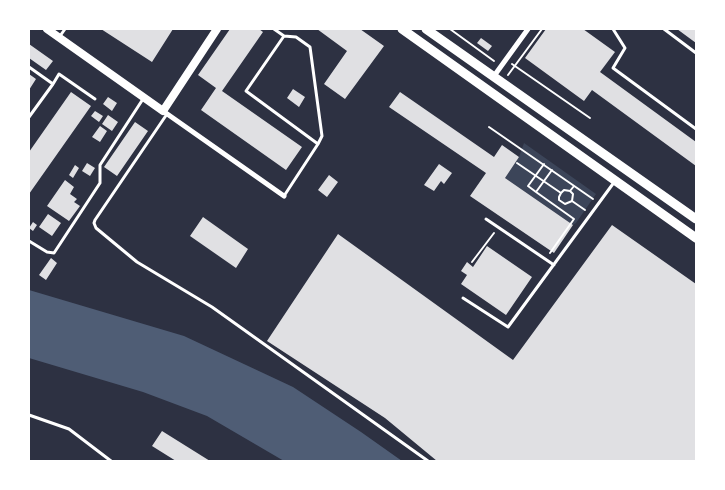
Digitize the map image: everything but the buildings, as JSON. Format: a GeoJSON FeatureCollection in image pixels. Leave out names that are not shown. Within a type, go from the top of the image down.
{"type":"FeatureCollection","features":[{"type":"Feature","properties":{"kind":"main road"},"geometry":{"type":"LineString","coordinates":[[402,29],[696,238]]}},
{"type":"Feature","properties":{"kind":"main road"},"geometry":{"type":"LineString","coordinates":[[426,29],[696,219]]}},
{"type":"Feature","properties":{"kind":"street"},"geometry":{"type":"LineString","coordinates":[[47,29],[284,196]]}},
{"type":"Feature","properties":{"kind":"street"},"geometry":{"type":"LineString","coordinates":[[165,112],[217,29]]}},
{"type":"Feature","properties":{"kind":"street"},"geometry":{"type":"LineString","coordinates":[[494,76],[528,29]]}},
{"type":"Feature","properties":{"kind":"lane"},"geometry":{"type":"LineString","coordinates":[[59,37],[65,29]]}},
{"type":"Feature","properties":{"kind":"lane"},"geometry":{"type":"LineString","coordinates":[[274,29],[284,36],[296,37],[310,47],[322,136],[284,196]]}},
{"type":"Feature","properties":{"kind":"lane"},"geometry":{"type":"LineString","coordinates":[[612,29],[625,48],[613,68],[696,129]]}},
{"type":"Feature","properties":{"kind":"lane"},"geometry":{"type":"LineString","coordinates":[[664,29],[696,53]]}},
{"type":"Feature","properties":{"kind":"lane"},"geometry":{"type":"LineString","coordinates":[[284,36],[246,91],[318,144]]}},
{"type":"Feature","properties":{"kind":"lane"},"geometry":{"type":"LineString","coordinates":[[29,67],[52,84]]}},
{"type":"Feature","properties":{"kind":"lane"},"geometry":{"type":"LineString","coordinates":[[29,118],[60,74],[95,99]]}},
{"type":"Feature","properties":{"kind":"lane"},"geometry":{"type":"LineString","coordinates":[[29,241],[47,252],[54,253],[100,183],[100,165],[144,98]]}},
{"type":"Feature","properties":{"kind":"lane"},"geometry":{"type":"LineString","coordinates":[[165,112],[95,220],[96,228],[137,262],[212,306],[428,461]]}},
{"type":"Feature","properties":{"kind":"lane"},"geometry":{"type":"LineString","coordinates":[[463,298],[508,327],[615,181]]}},
{"type":"Feature","properties":{"kind":"lane"},"geometry":{"type":"LineString","coordinates":[[486,219],[554,265]]}},
{"type":"Feature","properties":{"kind":"lane"},"geometry":{"type":"LineString","coordinates":[[29,416],[69,429],[111,461]]}},
{"type":"Feature","properties":{"kind":"path"},"geometry":{"type":"LineString","coordinates":[[450,29],[495,61],[506,59],[590,118]]}},
{"type":"Feature","properties":{"kind":"path"},"geometry":{"type":"LineString","coordinates":[[503,82],[542,29]]}},
{"type":"Feature","properties":{"kind":"path"},"geometry":{"type":"LineString","coordinates":[[489,127],[600,203]]}},
{"type":"Feature","properties":{"kind":"path"},"geometry":{"type":"LineString","coordinates":[[517,163],[561,193]]}},
{"type":"Feature","properties":{"kind":"path"},"geometry":{"type":"LineString","coordinates":[[544,164],[528,186],[574,219],[545,259]]}},
{"type":"Feature","properties":{"kind":"path"},"geometry":{"type":"LineString","coordinates":[[536,192],[552,170]]}},
{"type":"Feature","properties":{"kind":"path"},"geometry":{"type":"LineString","coordinates":[[570,191],[574,185]]}},
{"type":"Feature","properties":{"kind":"path"},"geometry":{"type":"LineString","coordinates":[[570,191],[564,190],[559,200],[565,204],[572,201]]}},
{"type":"Feature","properties":{"kind":"path"},"geometry":{"type":"LineString","coordinates":[[570,191],[573,194],[572,201]]}},
{"type":"Feature","properties":{"kind":"path"},"geometry":{"type":"LineString","coordinates":[[572,201],[591,214]]}},
{"type":"Feature","properties":{"kind":"path"},"geometry":{"type":"LineString","coordinates":[[472,262],[498,227]]}},
{"type":"Feature","properties":{"kind":"shaded area"},"geometry":{"type":"Polygon","coordinates":[[[524,143],[596,194],[573,225],[505,178],[519,157],[524,143]]]}},
{"type":"Feature","properties":{"kind":"shaded area"},"geometry":{"type":"Polygon","coordinates":[[[29,290],[184,336],[293,387],[402,461],[284,461],[207,416],[143,392],[29,358],[29,290]]]}}]}
